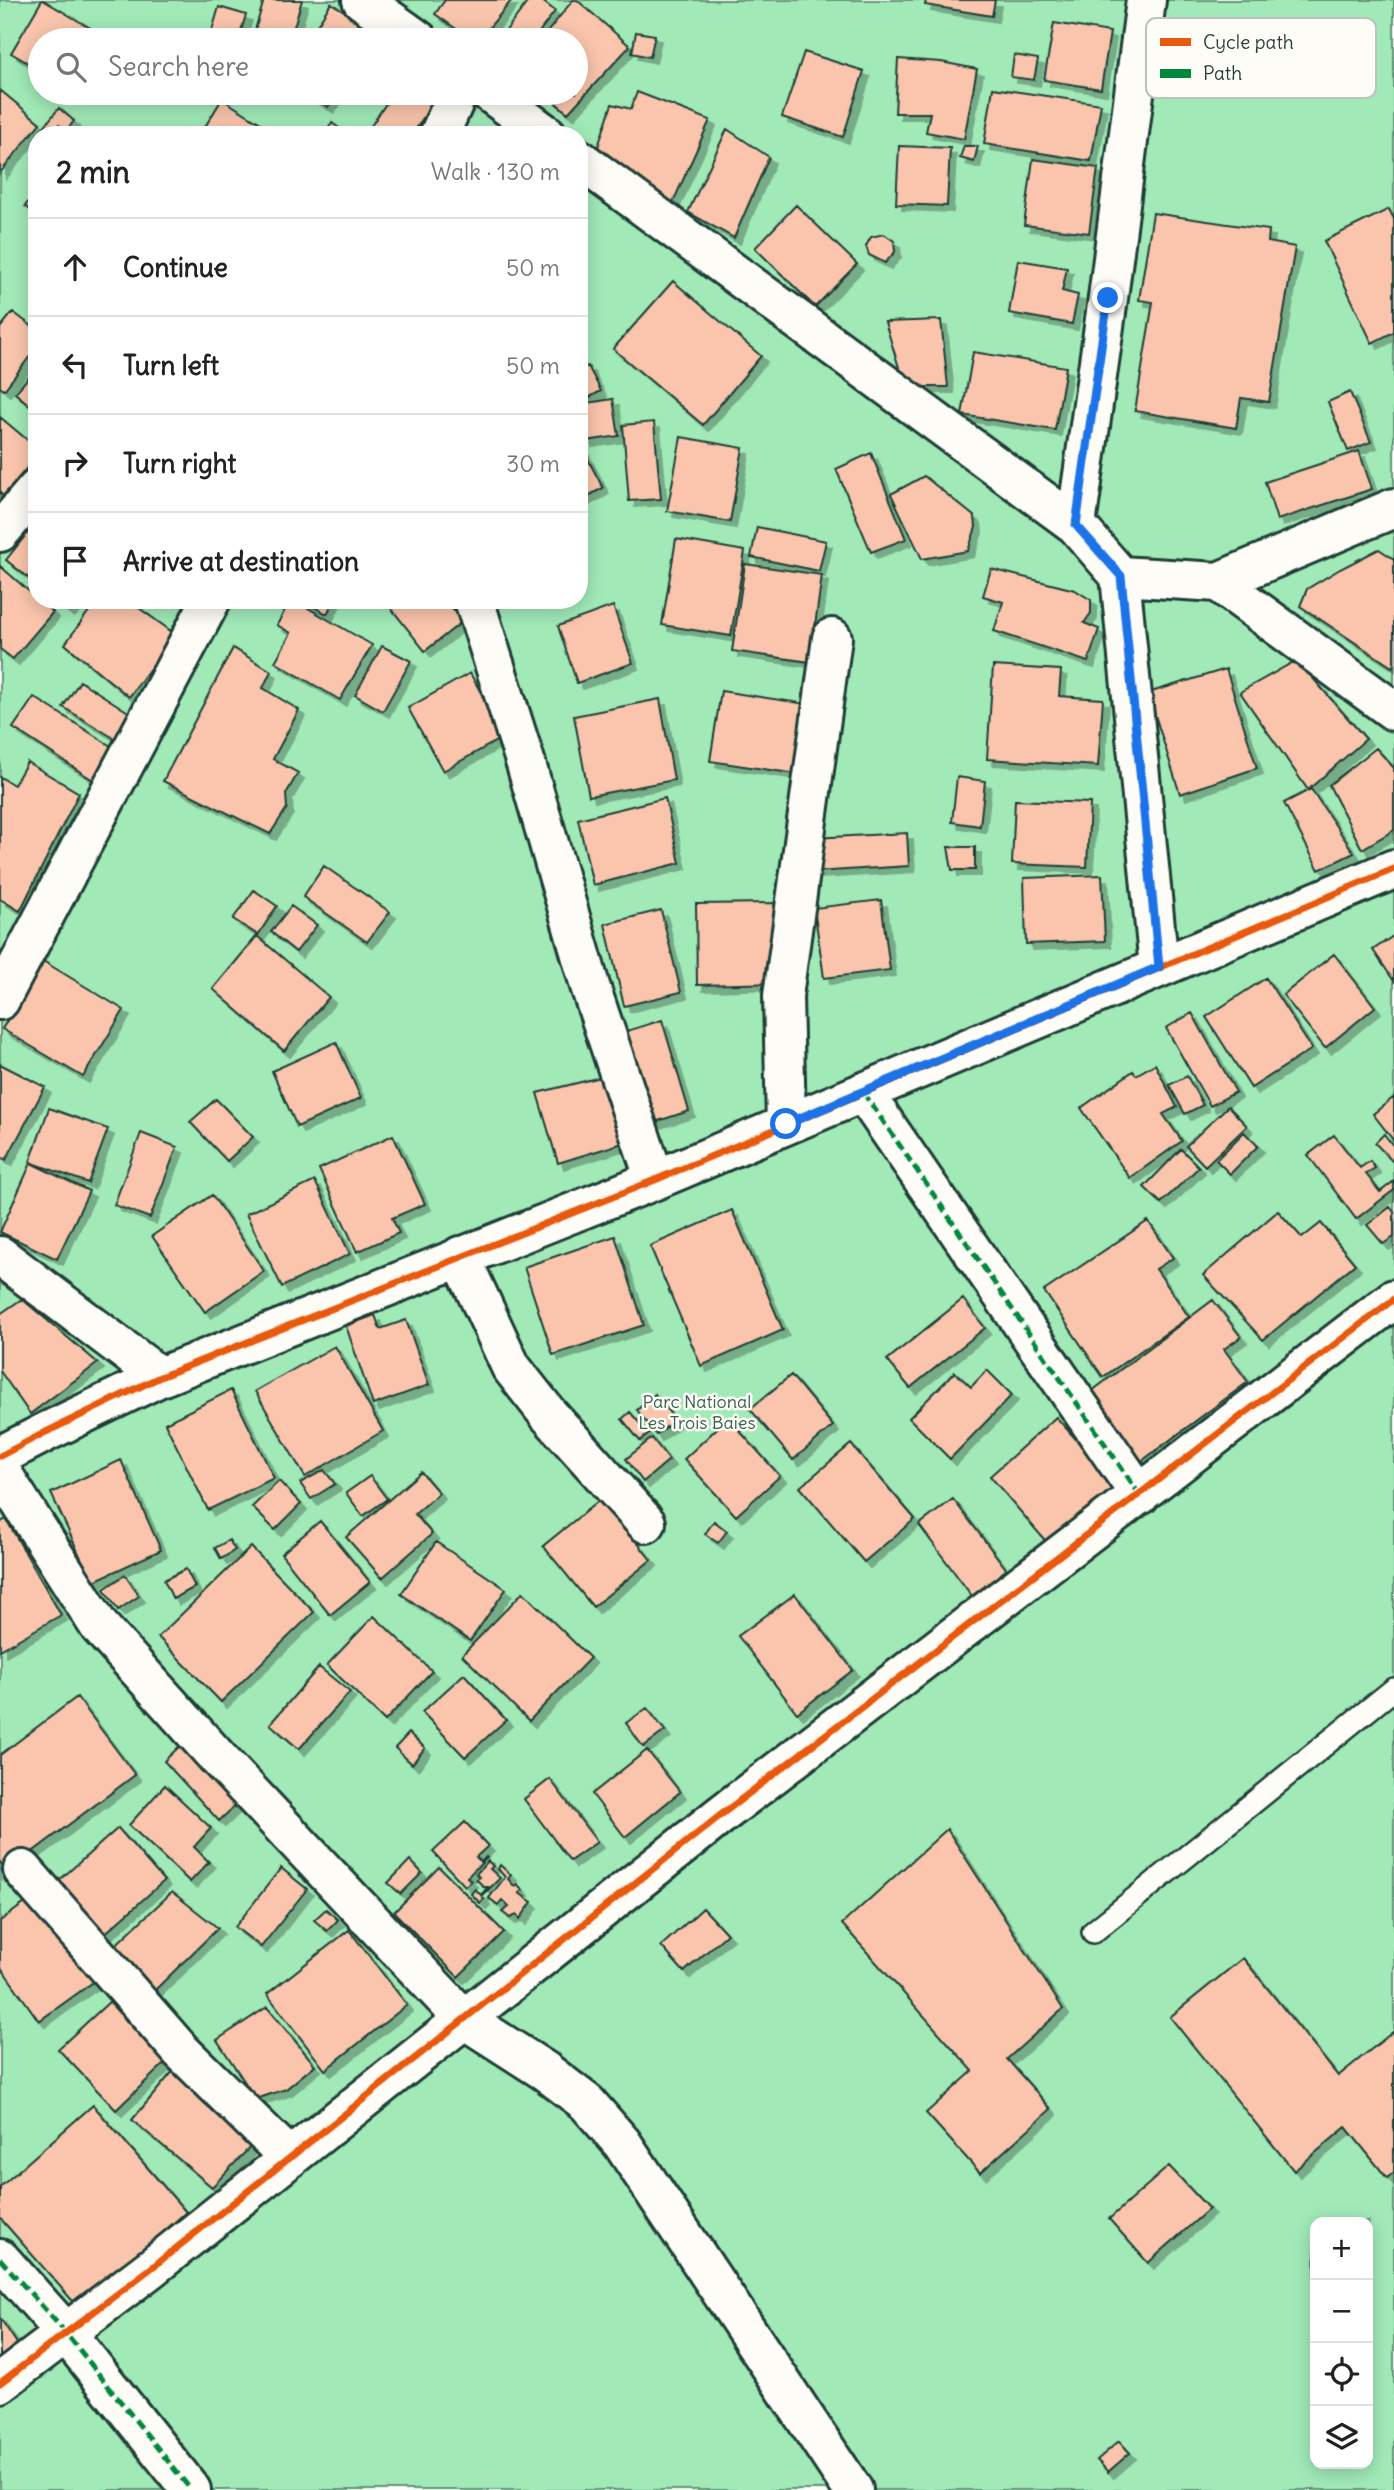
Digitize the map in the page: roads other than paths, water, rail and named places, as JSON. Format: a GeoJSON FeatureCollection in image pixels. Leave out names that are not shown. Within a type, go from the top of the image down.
{"type":"FeatureCollection","features":[{"type":"Feature","properties":{"kind":"street"},"geometry":{"type":"LineString","coordinates":[[362,0],[401,28]]}},
{"type":"Feature","properties":{"kind":"street"},"geometry":{"type":"LineString","coordinates":[[1076,525],[1146,0]]}},
{"type":"Feature","properties":{"kind":"street"},"geometry":{"type":"LineString","coordinates":[[443,126],[453,105]]}},
{"type":"Feature","properties":{"kind":"street"},"geometry":{"type":"LineString","coordinates":[[506,105],[535,126]]}},
{"type":"Feature","properties":{"kind":"street"},"geometry":{"type":"LineString","coordinates":[[588,166],[1076,525],[1121,576],[1159,967]]}},
{"type":"Feature","properties":{"kind":"street"},"geometry":{"type":"LineString","coordinates":[[0,532],[28,499]]}},
{"type":"Feature","properties":{"kind":"street"},"geometry":{"type":"LineString","coordinates":[[1121,576],[1218,582],[1394,508]]}},
{"type":"Feature","properties":{"kind":"street"},"geometry":{"type":"LineString","coordinates":[[1218,582],[1394,711]]}},
{"type":"Feature","properties":{"kind":"street"},"geometry":{"type":"LineString","coordinates":[[0,1000],[206,609]]}},
{"type":"Feature","properties":{"kind":"street"},"geometry":{"type":"LineString","coordinates":[[477,609],[526,764],[590,986],[655,1180]]}},
{"type":"Feature","properties":{"kind":"street"},"geometry":{"type":"LineString","coordinates":[[786,1124],[783,996],[832,638]]}},
{"type":"Feature","properties":{"kind":"street"},"geometry":{"type":"LineString","coordinates":[[0,1457],[160,1377],[655,1180],[1394,869]]}},
{"type":"Feature","properties":{"kind":"street"},"geometry":{"type":"LineString","coordinates":[[863,1093],[1140,1495]]}},
{"type":"Feature","properties":{"kind":"street"},"geometry":{"type":"LineString","coordinates":[[0,1256],[160,1377]]}},
{"type":"Feature","properties":{"kind":"street"},"geometry":{"type":"LineString","coordinates":[[460,1256],[511,1367],[548,1414],[646,1523]]}},
{"type":"Feature","properties":{"kind":"street"},"geometry":{"type":"LineString","coordinates":[[0,2383],[290,2158],[722,1814],[1394,1299]]}},
{"type":"Feature","properties":{"kind":"street"},"geometry":{"type":"LineString","coordinates":[[0,1470],[99,1626],[217,1757],[464,2019],[545,2071],[587,2103],[622,2143],[853,2490]]}},
{"type":"Feature","properties":{"kind":"street"},"geometry":{"type":"LineString","coordinates":[[23,1870],[181,2051],[290,2158]]}},
{"type":"Feature","properties":{"kind":"street"},"geometry":{"type":"LineString","coordinates":[[0,2259],[66,2333],[191,2490]]}},
{"type":"Feature","properties":{"kind":"lane"},"geometry":{"type":"LineString","coordinates":[[1093,1932],[1394,1689]]}},
{"type":"Feature","properties":{"kind":"park label","name":"Parc National Les Trois Baies"},"geometry":{"type":"Point","coordinates":[697,1411]}}]}
